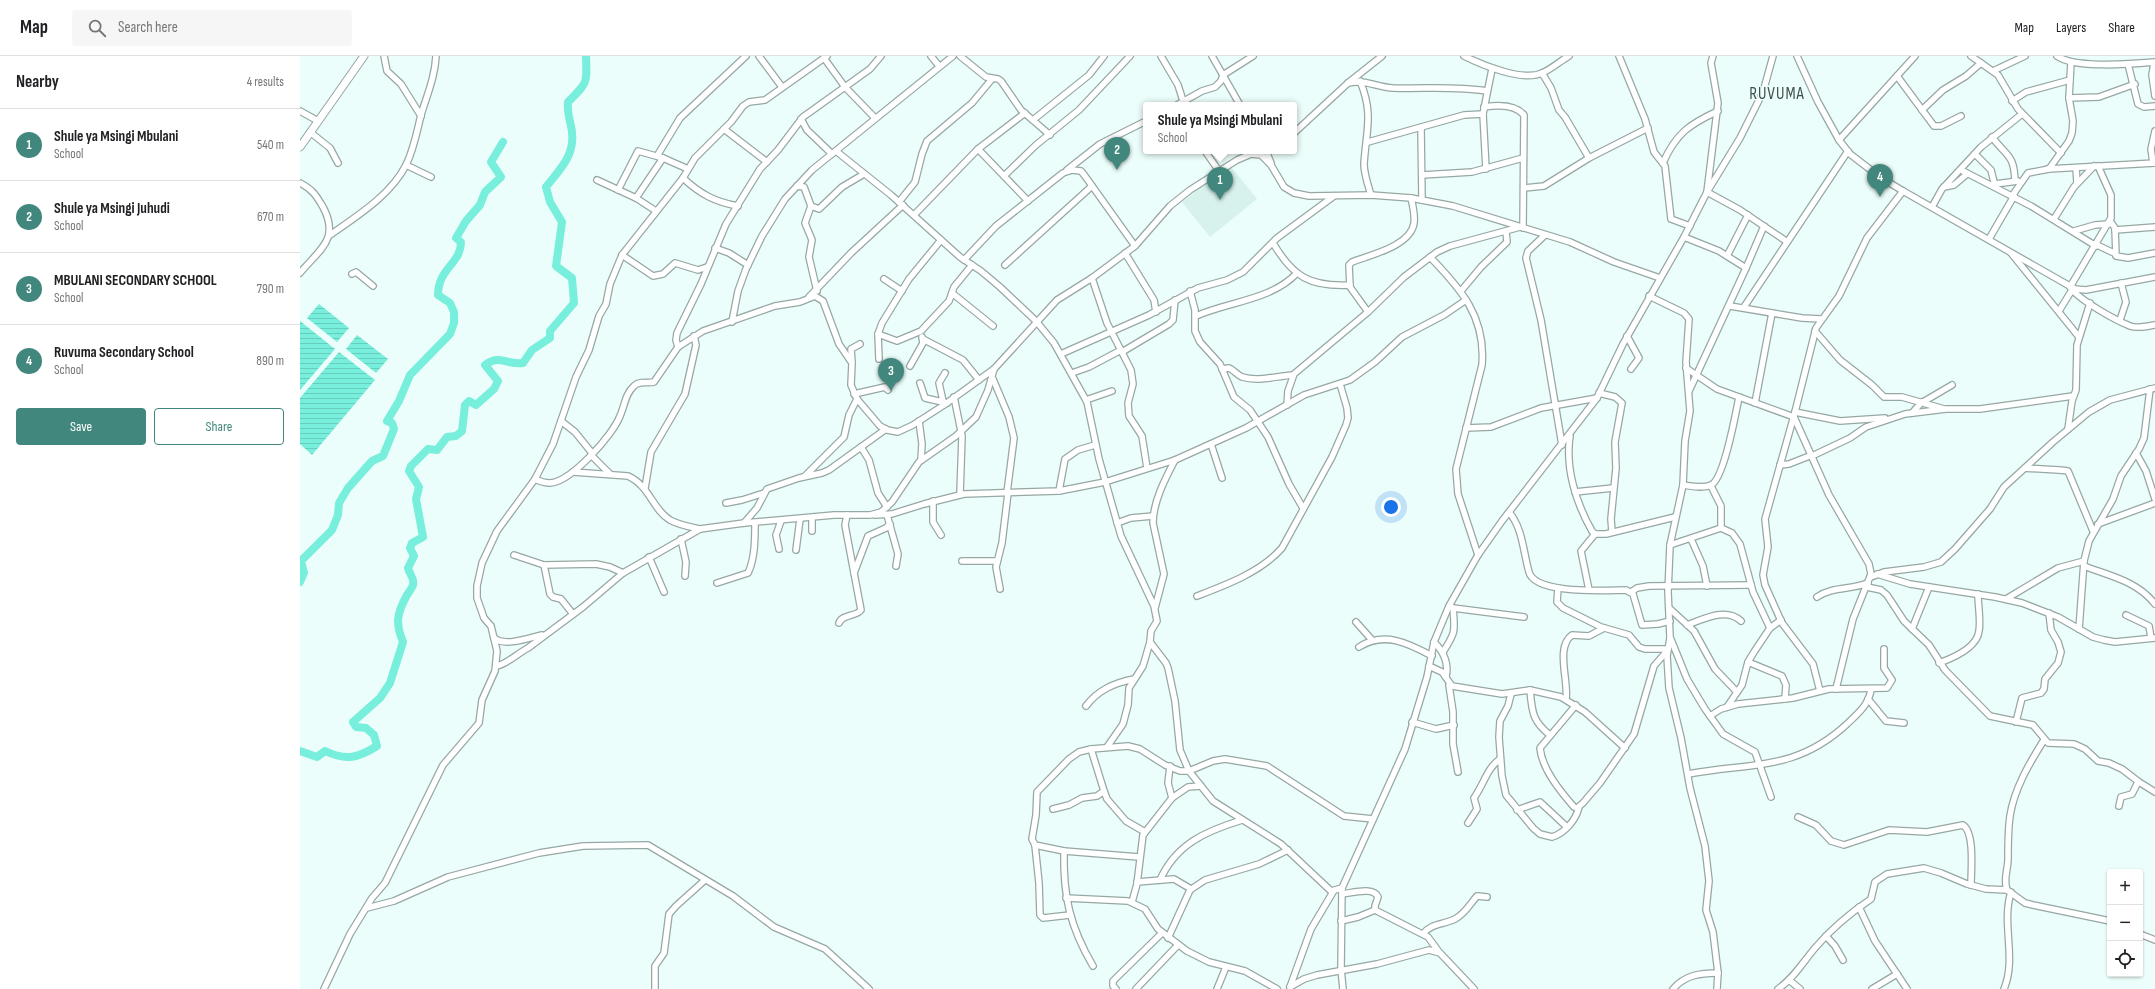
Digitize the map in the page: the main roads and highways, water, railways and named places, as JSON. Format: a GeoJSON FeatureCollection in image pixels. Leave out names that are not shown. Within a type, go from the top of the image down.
{"type":"FeatureCollection","features":[{"type":"Feature","properties":{"kind":"main road"},"geometry":{"type":"LineString","coordinates":[[300,147],[364,56]]}},
{"type":"Feature","properties":{"kind":"waterway"},"geometry":{"type":"LineString","coordinates":[[300,751],[317,757],[325,751],[339,756],[352,757],[377,746],[374,735],[366,728],[356,727],[353,722],[380,698],[390,683],[403,642],[400,635],[398,618],[401,607],[413,585],[413,580],[408,568],[414,556],[410,548],[412,543],[423,537],[416,499],[419,487],[409,471],[411,466],[428,449],[437,450],[447,437],[456,436],[462,431],[465,405],[469,401],[476,405],[494,389],[498,381],[485,365],[495,360],[523,363],[532,350],[550,338],[550,331],[574,303],[572,278],[556,266],[562,222],[550,202],[546,187],[563,166],[570,152],[572,136],[568,102],[585,82],[586,56]]}},
{"type":"Feature","properties":{"kind":"waterway"},"geometry":{"type":"LineString","coordinates":[[300,582],[304,573],[301,561],[332,530],[338,515],[339,503],[348,488],[372,461],[383,456],[394,429],[392,423],[387,421],[399,401],[410,375],[450,334],[454,323],[454,312],[450,303],[438,295],[439,286],[445,272],[454,261],[460,249],[461,242],[456,238],[466,221],[480,205],[485,192],[501,177],[491,162],[503,142]]}},
{"type":"Feature","properties":{"kind":"place","name":"Shule ya Msingi Juhudi"},"geometry":{"type":"Point","coordinates":[1117,170]}},
{"type":"Feature","properties":{"kind":"place","name":"Ruvuma Secondary School"},"geometry":{"type":"Point","coordinates":[1880,197]}},
{"type":"Feature","properties":{"kind":"place","name":"Shule ya Msingi Mbulani"},"geometry":{"type":"Point","coordinates":[1220,200]}},
{"type":"Feature","properties":{"kind":"place","name":"MBULANI SECONDARY SCHOOL"},"geometry":{"type":"Point","coordinates":[891,391]}},
{"type":"Feature","properties":{"kind":"district","name":"RUVUMA"},"geometry":{"type":"Point","coordinates":[1777,94]}}]}
